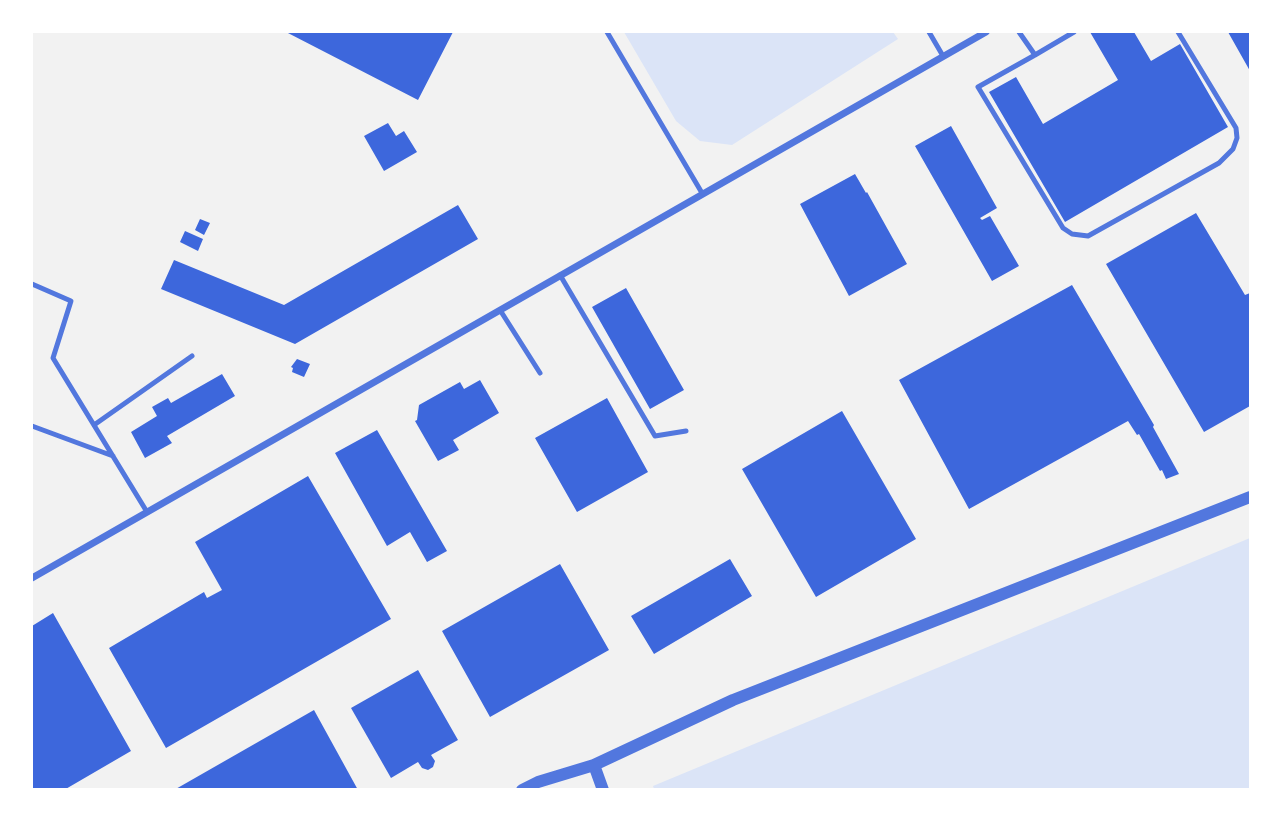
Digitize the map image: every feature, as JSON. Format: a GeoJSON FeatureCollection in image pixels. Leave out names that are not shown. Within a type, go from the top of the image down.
{"type":"FeatureCollection","features":[{"type":"Feature","properties":{"kind":"street"},"geometry":{"type":"LineString","coordinates":[[32,578],[943,56],[976,34],[986,32]]}},
{"type":"Feature","properties":{"kind":"street"},"geometry":{"type":"LineString","coordinates":[[522,789],[594,765],[733,700],[1251,497]]}},
{"type":"Feature","properties":{"kind":"street"},"geometry":{"type":"LineString","coordinates":[[594,765],[604,789]]}},
{"type":"Feature","properties":{"kind":"lane"},"geometry":{"type":"LineString","coordinates":[[607,32],[702,193]]}},
{"type":"Feature","properties":{"kind":"lane"},"geometry":{"type":"LineString","coordinates":[[929,32],[943,56]]}},
{"type":"Feature","properties":{"kind":"lane"},"geometry":{"type":"LineString","coordinates":[[1019,32],[1035,55]]}},
{"type":"Feature","properties":{"kind":"lane"},"geometry":{"type":"LineString","coordinates":[[1073,32],[978,87],[1063,228],[1072,234],[1088,236],[1219,163],[1233,149],[1237,138],[1236,128],[1178,32]]}},
{"type":"Feature","properties":{"kind":"lane"},"geometry":{"type":"LineString","coordinates":[[560,275],[655,436],[686,431]]}},
{"type":"Feature","properties":{"kind":"lane"},"geometry":{"type":"LineString","coordinates":[[32,284],[71,301],[53,358],[147,512]]}},
{"type":"Feature","properties":{"kind":"lane"},"geometry":{"type":"LineString","coordinates":[[500,310],[540,373]]}},
{"type":"Feature","properties":{"kind":"lane"},"geometry":{"type":"LineString","coordinates":[[94,425],[192,356]]}},
{"type":"Feature","properties":{"kind":"lane"},"geometry":{"type":"LineString","coordinates":[[32,426],[113,456]]}},
{"type":"Feature","properties":{"kind":"shaded area"},"geometry":{"type":"Polygon","coordinates":[[[624,32],[893,32],[898,39],[732,145],[700,141],[676,121],[624,32]]]}},
{"type":"Feature","properties":{"kind":"shaded area"},"geometry":{"type":"Polygon","coordinates":[[[1250,538],[1250,789],[654,789],[653,786],[1250,538]]]}},
{"type":"Feature","properties":{"kind":"building"},"geometry":{"type":"Polygon","coordinates":[[[286,32],[453,32],[418,100],[286,32]]]}},
{"type":"Feature","properties":{"kind":"building"},"geometry":{"type":"Polygon","coordinates":[[[1090,32],[1134,32],[1151,61],[1180,44],[1228,127],[1065,222],[989,92],[1016,77],[1043,124],[1118,80],[1090,32]]]}},
{"type":"Feature","properties":{"kind":"building"},"geometry":{"type":"Polygon","coordinates":[[[1228,32],[1250,32],[1250,71],[1228,32]]]}},
{"type":"Feature","properties":{"kind":"building"},"geometry":{"type":"Polygon","coordinates":[[[388,123],[396,136],[404,131],[417,152],[384,171],[364,136],[388,123]]]}},
{"type":"Feature","properties":{"kind":"building"},"geometry":{"type":"Polygon","coordinates":[[[951,126],[997,208],[980,218],[982,220],[990,216],[1019,266],[992,281],[915,146],[951,126]]]}},
{"type":"Feature","properties":{"kind":"building"},"geometry":{"type":"Polygon","coordinates":[[[855,174],[907,264],[849,296],[800,204],[855,174]]]}},
{"type":"Feature","properties":{"kind":"building"},"geometry":{"type":"Polygon","coordinates":[[[458,205],[478,239],[295,344],[161,289],[174,260],[284,305],[458,205]]]}},
{"type":"Feature","properties":{"kind":"building"},"geometry":{"type":"Polygon","coordinates":[[[1196,213],[1245,295],[1250,293],[1250,406],[1204,432],[1106,264],[1196,213]]]}},
{"type":"Feature","properties":{"kind":"building"},"geometry":{"type":"Polygon","coordinates":[[[200,219],[210,223],[204,235],[195,230],[200,219]]]}},
{"type":"Feature","properties":{"kind":"building"},"geometry":{"type":"Polygon","coordinates":[[[185,231],[203,239],[198,251],[180,242],[185,231]]]}},
{"type":"Feature","properties":{"kind":"building"},"geometry":{"type":"Polygon","coordinates":[[[1072,285],[1154,425],[1179,474],[1166,479],[1128,421],[969,509],[899,380],[1072,285]]]}},
{"type":"Feature","properties":{"kind":"building"},"geometry":{"type":"Polygon","coordinates":[[[626,288],[684,390],[650,409],[592,307],[626,288]]]}},
{"type":"Feature","properties":{"kind":"building"},"geometry":{"type":"Polygon","coordinates":[[[297,359],[310,364],[304,377],[292,372],[291,367],[297,359]]]}},
{"type":"Feature","properties":{"kind":"building"},"geometry":{"type":"Polygon","coordinates":[[[222,374],[235,396],[167,436],[172,443],[145,458],[131,432],[157,416],[152,407],[168,398],[171,403],[222,374]]]}},
{"type":"Feature","properties":{"kind":"building"},"geometry":{"type":"Polygon","coordinates":[[[480,380],[499,413],[453,440],[459,450],[438,461],[415,421],[419,405],[460,382],[464,389],[480,380]]]}},
{"type":"Feature","properties":{"kind":"building"},"geometry":{"type":"Polygon","coordinates":[[[607,398],[648,472],[577,512],[535,438],[607,398]]]}},
{"type":"Feature","properties":{"kind":"building"},"geometry":{"type":"Polygon","coordinates":[[[842,411],[916,539],[816,597],[742,469],[842,411]]]}},
{"type":"Feature","properties":{"kind":"building"},"geometry":{"type":"Polygon","coordinates":[[[377,430],[447,551],[427,562],[410,532],[387,546],[335,453],[377,430]]]}},
{"type":"Feature","properties":{"kind":"building"},"geometry":{"type":"Polygon","coordinates":[[[308,476],[391,619],[166,748],[109,648],[204,592],[207,598],[222,590],[195,542],[308,476]]]}},
{"type":"Feature","properties":{"kind":"building"},"geometry":{"type":"Polygon","coordinates":[[[730,559],[752,596],[654,654],[631,616],[730,559]]]}},
{"type":"Feature","properties":{"kind":"building"},"geometry":{"type":"Polygon","coordinates":[[[560,564],[609,650],[490,717],[442,631],[560,564]]]}},
{"type":"Feature","properties":{"kind":"building"},"geometry":{"type":"Polygon","coordinates":[[[53,613],[131,751],[64,790],[32,790],[32,626],[53,613]]]}},
{"type":"Feature","properties":{"kind":"building"},"geometry":{"type":"Polygon","coordinates":[[[418,670],[458,740],[431,755],[435,761],[433,767],[428,770],[422,768],[418,762],[391,778],[351,708],[418,670]]]}},
{"type":"Feature","properties":{"kind":"building"},"geometry":{"type":"Polygon","coordinates":[[[314,710],[358,790],[174,790],[314,710]]]}}]}
